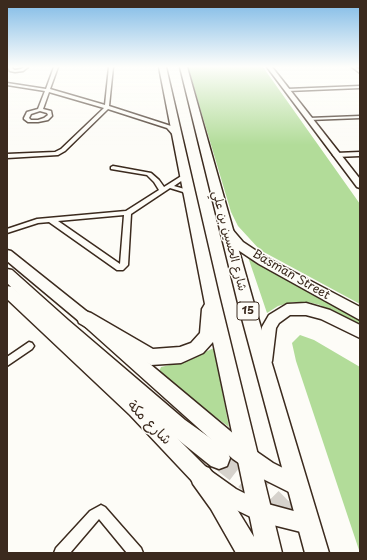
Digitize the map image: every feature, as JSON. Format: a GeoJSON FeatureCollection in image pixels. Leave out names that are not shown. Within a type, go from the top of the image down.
{"type":"FeatureCollection","features":[{"type":"Feature","properties":{"kind":"highway"},"geometry":{"type":"LineString","coordinates":[[168,93],[211,296],[270,553]]}},
{"type":"Feature","properties":{"kind":"highway","name":"شارع الحسين بن علي"},"geometry":{"type":"LineString","coordinates":[[190,93],[263,365],[317,553]]}},
{"type":"Feature","properties":{"kind":"highway"},"geometry":{"type":"LineString","coordinates":[[7,274],[62,325],[178,427],[219,458]]}},
{"type":"Feature","properties":{"kind":"highway"},"geometry":{"type":"LineString","coordinates":[[84,318],[152,357],[175,356],[197,348],[208,336],[211,296]]}},
{"type":"Feature","properties":{"kind":"highway"},"geometry":{"type":"LineString","coordinates":[[201,476],[219,501],[250,553]]}},
{"type":"Feature","properties":{"kind":"main road","name":"Basman Street"},"geometry":{"type":"LineString","coordinates":[[227,231],[239,245],[263,261],[360,314]]}},
{"type":"Feature","properties":{"kind":"main road"},"geometry":{"type":"LineString","coordinates":[[7,254],[248,458],[266,470],[298,486]]}},
{"type":"Feature","properties":{"kind":"main road","name":"شارع مكة"},"geometry":{"type":"LineString","coordinates":[[7,291],[136,409],[201,476],[229,496],[261,512],[284,519],[309,524]]}},
{"type":"Feature","properties":{"kind":"main road","name":"Basman Street"},"geometry":{"type":"LineString","coordinates":[[263,365],[269,327],[274,319],[287,310],[306,309],[325,314],[360,332]]}},
{"type":"Feature","properties":{"kind":"street"},"geometry":{"type":"LineString","coordinates":[[40,110],[46,93]]}},
{"type":"Feature","properties":{"kind":"street"},"geometry":{"type":"LineString","coordinates":[[58,93],[156,122],[169,127],[177,136]]}},
{"type":"Feature","properties":{"kind":"street"},"geometry":{"type":"LineString","coordinates":[[8,154],[60,152],[107,107],[108,93]]}},
{"type":"Feature","properties":{"kind":"street"},"geometry":{"type":"LineString","coordinates":[[289,93],[360,185]]}},
{"type":"Feature","properties":{"kind":"street"},"geometry":{"type":"LineString","coordinates":[[156,122],[170,120],[173,116]]}},
{"type":"Feature","properties":{"kind":"street"},"geometry":{"type":"LineString","coordinates":[[309,119],[360,117]]}},
{"type":"Feature","properties":{"kind":"street"},"geometry":{"type":"LineString","coordinates":[[336,155],[360,154]]}},
{"type":"Feature","properties":{"kind":"street"},"geometry":{"type":"LineString","coordinates":[[113,168],[149,174],[165,188],[186,191],[190,198]]}},
{"type":"Feature","properties":{"kind":"street"},"geometry":{"type":"LineString","coordinates":[[7,231],[26,224],[51,220],[128,213],[185,176]]}},
{"type":"Feature","properties":{"kind":"street"},"geometry":{"type":"LineString","coordinates":[[51,220],[120,268],[124,265],[128,213]]}},
{"type":"Feature","properties":{"kind":"street"},"geometry":{"type":"LineString","coordinates":[[7,362],[29,346]]}},
{"type":"Feature","properties":{"kind":"street"},"geometry":{"type":"LineString","coordinates":[[61,553],[94,515],[101,511],[136,553]]}},
{"type":"Feature","properties":{"kind":"green space"},"geometry":{"type":"Polygon","coordinates":[[[196,93],[282,93],[360,204],[360,304],[260,250],[238,226],[231,212],[196,93]]]}},
{"type":"Feature","properties":{"kind":"green space"},"geometry":{"type":"Polygon","coordinates":[[[248,257],[360,319],[360,328],[320,305],[308,302],[293,302],[278,306],[267,313],[248,257]]]}},
{"type":"Feature","properties":{"kind":"green space"},"geometry":{"type":"Polygon","coordinates":[[[300,335],[314,340],[360,367],[360,553],[296,361],[292,343],[300,335]]]}},
{"type":"Feature","properties":{"kind":"green space"},"geometry":{"type":"Polygon","coordinates":[[[214,348],[229,427],[158,374],[161,367],[183,362],[214,348]]]}},
{"type":"Feature","properties":{"kind":"tunnel"},"geometry":{"type":"LineString","coordinates":[[219,458],[268,496],[293,521]]}}]}
